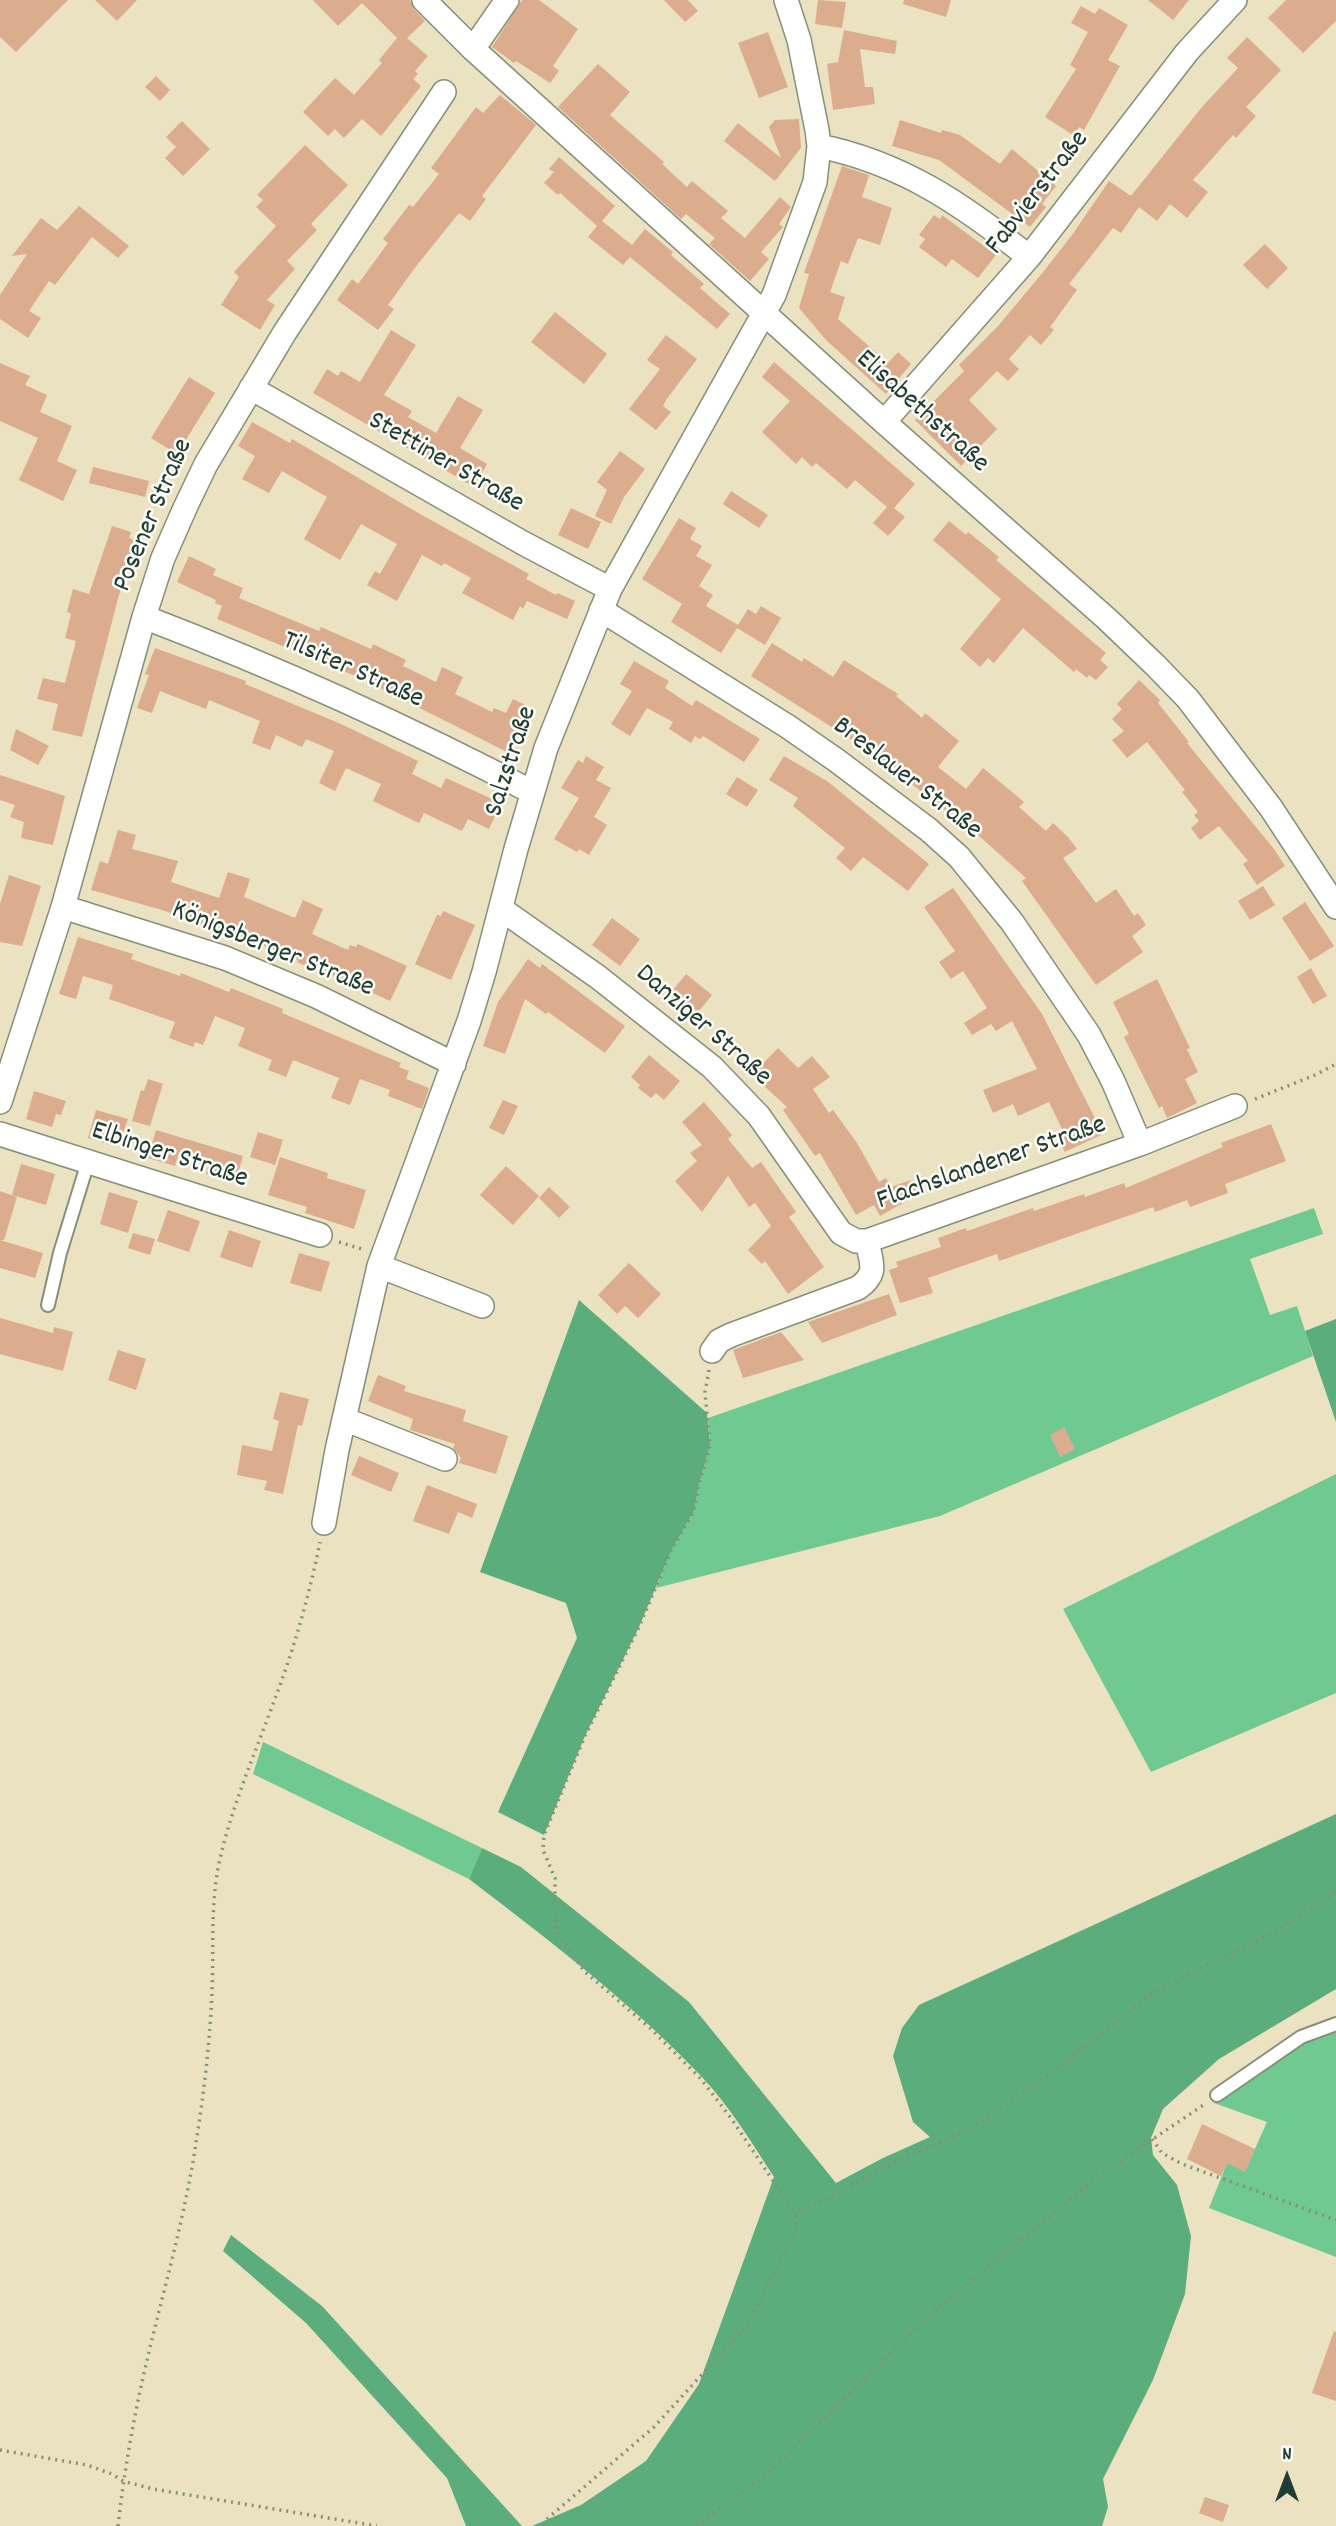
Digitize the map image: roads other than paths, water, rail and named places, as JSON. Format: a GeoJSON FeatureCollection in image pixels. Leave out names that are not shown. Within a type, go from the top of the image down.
{"type":"FeatureCollection","features":[{"type":"Feature","properties":{"kind":"street","name":"Elisabethstraße"},"geometry":{"type":"LineString","coordinates":[[424,0],[473,49],[884,422],[1107,619],[1188,699],[1271,808],[1336,907]]}},
{"type":"Feature","properties":{"kind":"street"},"geometry":{"type":"LineString","coordinates":[[473,49],[507,0]]}},
{"type":"Feature","properties":{"kind":"street","name":"Salzstraße"},"geometry":{"type":"LineString","coordinates":[[324,1523],[344,1419],[381,1261],[454,1064],[484,972],[532,792],[563,703],[610,589],[765,314],[794,245],[815,183],[819,146],[799,40],[786,0]]}},
{"type":"Feature","properties":{"kind":"street","name":"Fabvierstraße"},"geometry":{"type":"LineString","coordinates":[[884,422],[1029,257],[1187,52],[1235,0]]}},
{"type":"Feature","properties":{"kind":"street","name":"Posener Straße"},"geometry":{"type":"LineString","coordinates":[[0,1102],[63,907],[144,617],[163,558],[184,508],[206,464],[251,388],[444,92]]}},
{"type":"Feature","properties":{"kind":"street"},"geometry":{"type":"LineString","coordinates":[[819,146],[867,159],[933,187],[986,223],[1029,257]]}},
{"type":"Feature","properties":{"kind":"street","name":"Stettiner Straße"},"geometry":{"type":"LineString","coordinates":[[251,388],[512,537],[610,589]]}},
{"type":"Feature","properties":{"kind":"street","name":"Breslauer Straße"},"geometry":{"type":"LineString","coordinates":[[601,610],[826,753],[919,822],[959,857],[1012,922],[1089,1035],[1140,1144]]}},
{"type":"Feature","properties":{"kind":"street","name":"Tilsiter Straße"},"geometry":{"type":"LineString","coordinates":[[144,617],[317,687],[453,751],[532,792]]}},
{"type":"Feature","properties":{"kind":"street","name":"Königsberger Straße"},"geometry":{"type":"LineString","coordinates":[[63,907],[225,958],[316,996],[454,1064]]}},
{"type":"Feature","properties":{"kind":"street","name":"Danziger Straße"},"geometry":{"type":"LineString","coordinates":[[501,909],[521,920],[620,993],[712,1067],[759,1116],[841,1233],[856,1241],[867,1241]]}},
{"type":"Feature","properties":{"kind":"street","name":"Flachslandener Straße"},"geometry":{"type":"LineString","coordinates":[[712,1351],[719,1342],[731,1335],[858,1288],[870,1280],[873,1269],[867,1241],[1140,1144],[1235,1106]]}},
{"type":"Feature","properties":{"kind":"street","name":"Elbinger Straße"},"geometry":{"type":"LineString","coordinates":[[0,1134],[320,1236]]}},
{"type":"Feature","properties":{"kind":"street"},"geometry":{"type":"LineString","coordinates":[[381,1261],[482,1306]]}},
{"type":"Feature","properties":{"kind":"street"},"geometry":{"type":"LineString","coordinates":[[344,1419],[446,1459]]}},
{"type":"Feature","properties":{"kind":"lane"},"geometry":{"type":"LineString","coordinates":[[48,1305],[60,1253],[88,1162]]}},
{"type":"Feature","properties":{"kind":"lane"},"geometry":{"type":"LineString","coordinates":[[1217,2095],[1301,2037],[1336,2024]]}}]}
